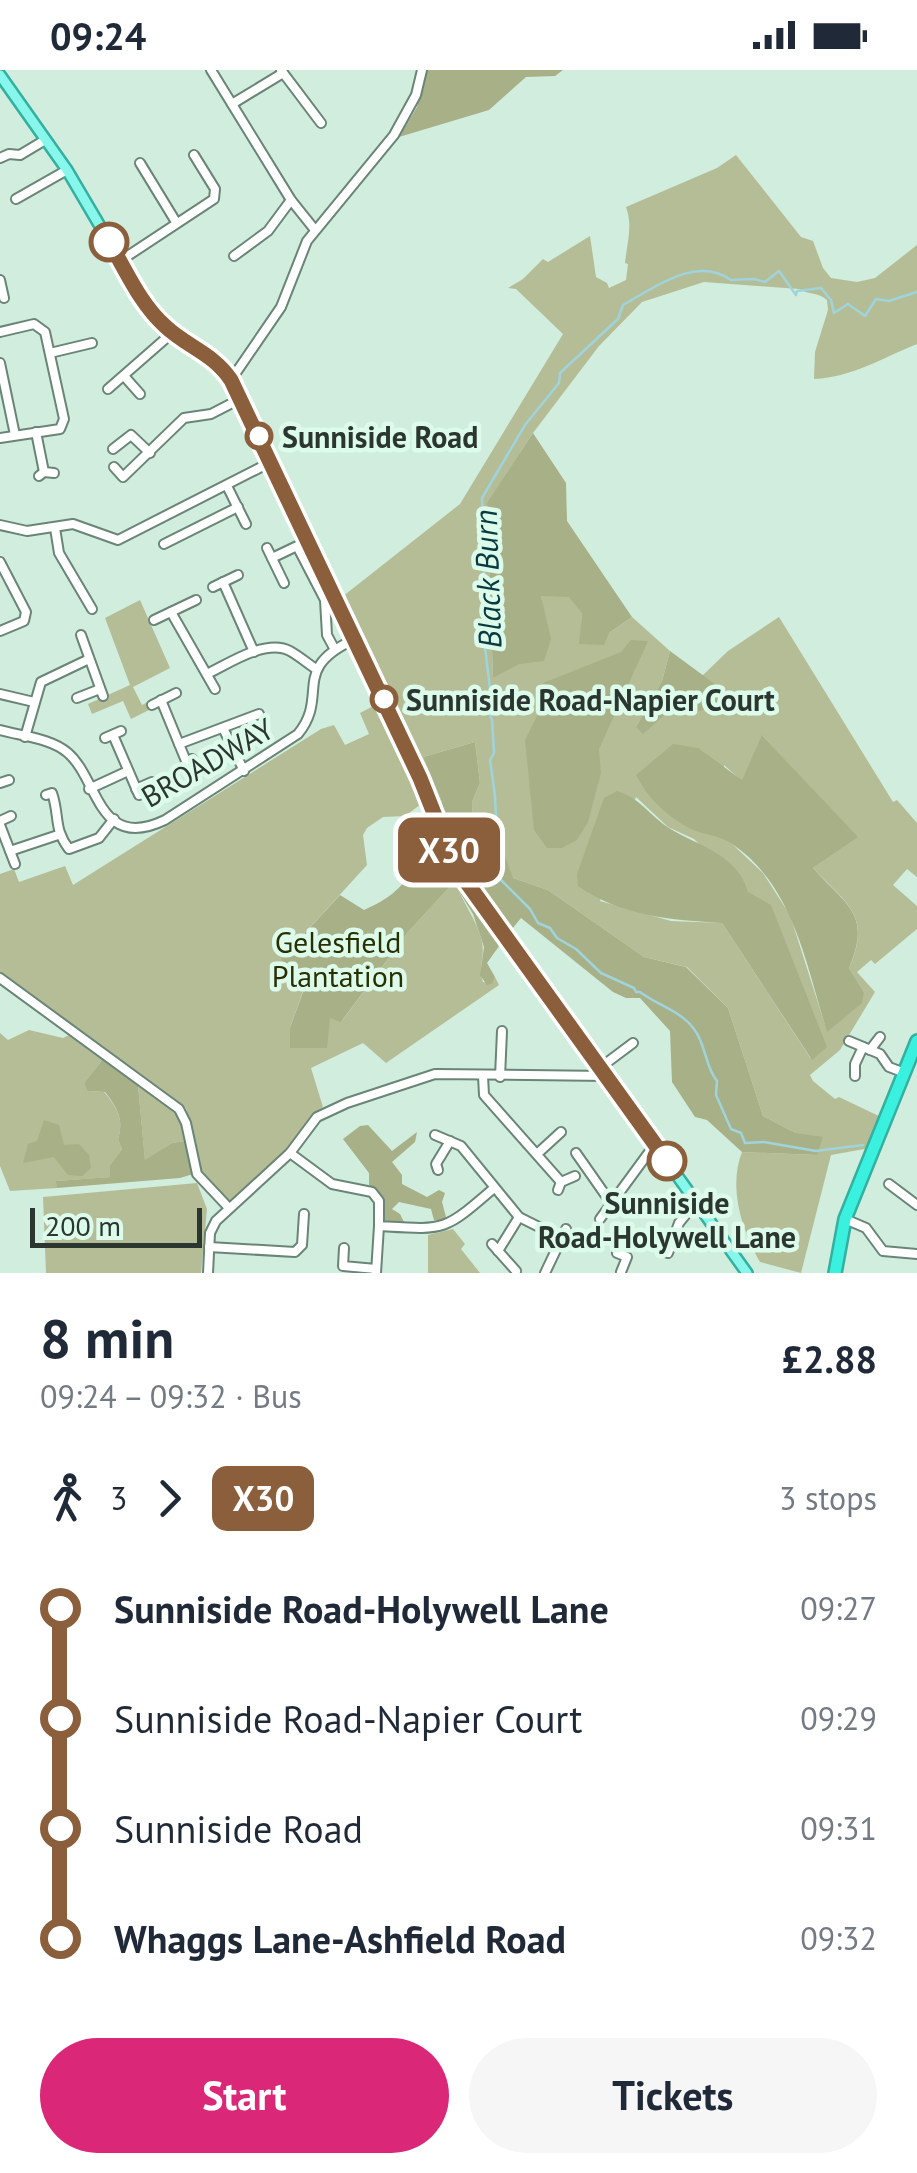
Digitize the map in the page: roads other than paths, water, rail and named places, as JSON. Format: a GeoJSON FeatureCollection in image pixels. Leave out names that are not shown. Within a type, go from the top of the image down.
{"type":"FeatureCollection","features":[{"type":"Feature","properties":{"kind":"highway"},"geometry":{"type":"LineString","coordinates":[[835,1273],[844,1219],[917,1041]]}},
{"type":"Feature","properties":{"kind":"main road"},"geometry":{"type":"LineString","coordinates":[[0,76],[67,170],[147,306],[172,333],[213,358],[231,380],[465,880],[746,1273]]}},
{"type":"Feature","properties":{"kind":"street"},"geometry":{"type":"LineString","coordinates":[[211,70],[291,200],[315,230]]}},
{"type":"Feature","properties":{"kind":"street"},"geometry":{"type":"LineString","coordinates":[[231,380],[281,307],[302,250],[315,230],[394,135],[416,95],[422,70]]}},
{"type":"Feature","properties":{"kind":"street"},"geometry":{"type":"LineString","coordinates":[[232,104],[282,71],[322,123]]}},
{"type":"Feature","properties":{"kind":"street"},"geometry":{"type":"LineString","coordinates":[[1,162],[9,154],[20,154],[45,140]]}},
{"type":"Feature","properties":{"kind":"street"},"geometry":{"type":"LineString","coordinates":[[120,262],[216,195],[194,156]]}},
{"type":"Feature","properties":{"kind":"street"},"geometry":{"type":"LineString","coordinates":[[140,162],[176,222]]}},
{"type":"Feature","properties":{"kind":"street"},"geometry":{"type":"LineString","coordinates":[[16,200],[67,170]]}},
{"type":"Feature","properties":{"kind":"street"},"geometry":{"type":"LineString","coordinates":[[234,256],[268,231],[291,200]]}},
{"type":"Feature","properties":{"kind":"street"},"geometry":{"type":"LineString","coordinates":[[0,280],[4,298]]}},
{"type":"Feature","properties":{"kind":"street"},"geometry":{"type":"LineString","coordinates":[[0,438],[60,428],[63,424],[45,332],[39,325],[1,331]]}},
{"type":"Feature","properties":{"kind":"street"},"geometry":{"type":"LineString","coordinates":[[108,389],[172,333]]}},
{"type":"Feature","properties":{"kind":"street"},"geometry":{"type":"LineString","coordinates":[[50,353],[92,343]]}},
{"type":"Feature","properties":{"kind":"street"},"geometry":{"type":"LineString","coordinates":[[0,363],[16,435]]}},
{"type":"Feature","properties":{"kind":"street"},"geometry":{"type":"LineString","coordinates":[[124,376],[139,394]]}},
{"type":"Feature","properties":{"kind":"street"},"geometry":{"type":"LineString","coordinates":[[114,468],[123,477],[184,418],[211,414],[242,398]]}},
{"type":"Feature","properties":{"kind":"street"},"geometry":{"type":"LineString","coordinates":[[36,432],[46,473]]}},
{"type":"Feature","properties":{"kind":"street"},"geometry":{"type":"LineString","coordinates":[[116,448],[131,435],[150,453]]}},
{"type":"Feature","properties":{"kind":"street"},"geometry":{"type":"LineString","coordinates":[[0,525],[27,532],[73,524],[118,540],[269,463]]}},
{"type":"Feature","properties":{"kind":"street"},"geometry":{"type":"LineString","coordinates":[[227,486],[246,524]]}},
{"type":"Feature","properties":{"kind":"street"},"geometry":{"type":"LineString","coordinates":[[164,544],[238,507]]}},
{"type":"Feature","properties":{"kind":"street"},"geometry":{"type":"LineString","coordinates":[[56,528],[59,553],[92,610]]}},
{"type":"Feature","properties":{"kind":"street"},"geometry":{"type":"LineString","coordinates":[[272,558],[297,546],[325,600],[327,635],[334,648]]}},
{"type":"Feature","properties":{"kind":"street"},"geometry":{"type":"LineString","coordinates":[[267,548],[284,583]]}},
{"type":"Feature","properties":{"kind":"street"},"geometry":{"type":"LineString","coordinates":[[0,562],[26,612],[24,621],[0,631]]}},
{"type":"Feature","properties":{"kind":"street"},"geometry":{"type":"LineString","coordinates":[[213,587],[238,575]]}},
{"type":"Feature","properties":{"kind":"street"},"geometry":{"type":"LineString","coordinates":[[224,582],[254,652]]}},
{"type":"Feature","properties":{"kind":"street"},"geometry":{"type":"LineString","coordinates":[[154,620],[196,600]]}},
{"type":"Feature","properties":{"kind":"street"},"geometry":{"type":"LineString","coordinates":[[171,612],[215,689]]}},
{"type":"Feature","properties":{"kind":"street"},"geometry":{"type":"LineString","coordinates":[[77,698],[101,692],[81,635]]}},
{"type":"Feature","properties":{"kind":"street","name":"BROADWAY"},"geometry":{"type":"LineString","coordinates":[[0,730],[66,752],[76,762],[101,808],[114,819],[139,826],[156,824],[290,741],[304,726],[316,669],[334,648],[355,639]]}},
{"type":"Feature","properties":{"kind":"street"},"geometry":{"type":"LineString","coordinates":[[207,674],[254,652],[289,650],[316,669]]}},
{"type":"Feature","properties":{"kind":"street"},"geometry":{"type":"LineString","coordinates":[[25,737],[34,702],[46,678],[87,660]]}},
{"type":"Feature","properties":{"kind":"street"},"geometry":{"type":"LineString","coordinates":[[152,705],[176,693]]}},
{"type":"Feature","properties":{"kind":"street"},"geometry":{"type":"LineString","coordinates":[[0,694],[34,702]]}},
{"type":"Feature","properties":{"kind":"street"},"geometry":{"type":"LineString","coordinates":[[161,700],[186,761],[192,758]]}},
{"type":"Feature","properties":{"kind":"street"},"geometry":{"type":"LineString","coordinates":[[179,744],[259,714]]}},
{"type":"Feature","properties":{"kind":"street"},"geometry":{"type":"LineString","coordinates":[[223,728],[244,770]]}},
{"type":"Feature","properties":{"kind":"street"},"geometry":{"type":"LineString","coordinates":[[113,735],[137,792],[152,782]]}},
{"type":"Feature","properties":{"kind":"street"},"geometry":{"type":"LineString","coordinates":[[89,789],[128,771]]}},
{"type":"Feature","properties":{"kind":"street"},"geometry":{"type":"LineString","coordinates":[[46,795],[52,793],[58,834],[69,849],[99,838],[114,819]]}},
{"type":"Feature","properties":{"kind":"street"},"geometry":{"type":"LineString","coordinates":[[11,816],[0,823],[15,864]]}},
{"type":"Feature","properties":{"kind":"street"},"geometry":{"type":"LineString","coordinates":[[10,851],[58,834]]}},
{"type":"Feature","properties":{"kind":"street"},"geometry":{"type":"LineString","coordinates":[[0,978],[182,1112],[196,1174],[228,1208]]}},
{"type":"Feature","properties":{"kind":"street"},"geometry":{"type":"LineString","coordinates":[[500,1077],[502,1031]]}},
{"type":"Feature","properties":{"kind":"street"},"geometry":{"type":"LineString","coordinates":[[854,1076],[855,1064],[881,1038]]}},
{"type":"Feature","properties":{"kind":"street"},"geometry":{"type":"LineString","coordinates":[[849,1041],[882,1056],[889,1066],[905,1073]]}},
{"type":"Feature","properties":{"kind":"street"},"geometry":{"type":"LineString","coordinates":[[208,1273],[212,1227],[290,1153],[317,1117],[426,1075],[500,1077],[604,1072],[633,1043]]}},
{"type":"Feature","properties":{"kind":"street"},"geometry":{"type":"LineString","coordinates":[[484,1076],[484,1095],[560,1186],[575,1176]]}},
{"type":"Feature","properties":{"kind":"street"},"geometry":{"type":"LineString","coordinates":[[537,1154],[561,1132]]}},
{"type":"Feature","properties":{"kind":"street"},"geometry":{"type":"LineString","coordinates":[[435,1136],[462,1146],[519,1217],[564,1234],[546,1273]]}},
{"type":"Feature","properties":{"kind":"street"},"geometry":{"type":"LineString","coordinates":[[438,1170],[436,1164],[450,1141]]}},
{"type":"Feature","properties":{"kind":"street"},"geometry":{"type":"LineString","coordinates":[[600,1219],[655,1144]]}},
{"type":"Feature","properties":{"kind":"street"},"geometry":{"type":"LineString","coordinates":[[290,1153],[332,1184],[372,1192],[379,1202],[376,1271],[343,1266],[344,1248]]}},
{"type":"Feature","properties":{"kind":"street"},"geometry":{"type":"LineString","coordinates":[[576,1153],[610,1203]]}},
{"type":"Feature","properties":{"kind":"street"},"geometry":{"type":"LineString","coordinates":[[379,1226],[437,1228],[456,1220],[494,1188]]}},
{"type":"Feature","properties":{"kind":"street"},"geometry":{"type":"LineString","coordinates":[[891,1190],[917,1205]]}},
{"type":"Feature","properties":{"kind":"street"},"geometry":{"type":"LineString","coordinates":[[668,1254],[679,1224],[696,1202]]}},
{"type":"Feature","properties":{"kind":"street"},"geometry":{"type":"LineString","coordinates":[[209,1247],[296,1252],[302,1245],[304,1214]]}},
{"type":"Feature","properties":{"kind":"street"},"geometry":{"type":"LineString","coordinates":[[516,1271],[495,1248],[519,1217]]}},
{"type":"Feature","properties":{"kind":"street"},"geometry":{"type":"LineString","coordinates":[[844,1219],[866,1228],[883,1252],[917,1254]]}},
{"type":"Feature","properties":{"kind":"street"},"geometry":{"type":"LineString","coordinates":[[674,1240],[684,1245]]}},
{"type":"Feature","properties":{"kind":"street"},"geometry":{"type":"LineString","coordinates":[[616,1253],[627,1257],[622,1273]]}},
{"type":"Feature","properties":{"kind":"waterway","name":"Black Burn"},"geometry":{"type":"LineString","coordinates":[[863,1145],[816,1151],[764,1142],[745,1143],[741,1133],[731,1129],[716,1095],[717,1081],[689,1023],[634,988],[601,973],[550,928],[538,923],[530,909],[499,878],[490,760],[494,753],[492,720],[487,707],[490,689],[486,611],[481,585],[482,498],[525,425],[559,383],[560,373],[618,319],[623,305],[662,283],[704,271],[731,280],[765,282],[779,271],[796,295],[797,291],[821,288],[831,300],[834,313],[848,304],[865,316],[876,299],[889,301],[917,292]]}},
{"type":"Feature","properties":{"kind":"place","name":"Sunniside Road"},"geometry":{"type":"Point","coordinates":[259,436]}},
{"type":"Feature","properties":{"kind":"place","name":"Sunniside Road-Napier Court"},"geometry":{"type":"Point","coordinates":[384,699]}},
{"type":"Feature","properties":{"kind":"place","name":"Sunniside Road-Holywell Lane"},"geometry":{"type":"Point","coordinates":[667,1161]}},
{"type":"Feature","properties":{"kind":"park label","name":"Gelesfield Plantation"},"geometry":{"type":"Point","coordinates":[338,958]}}]}
